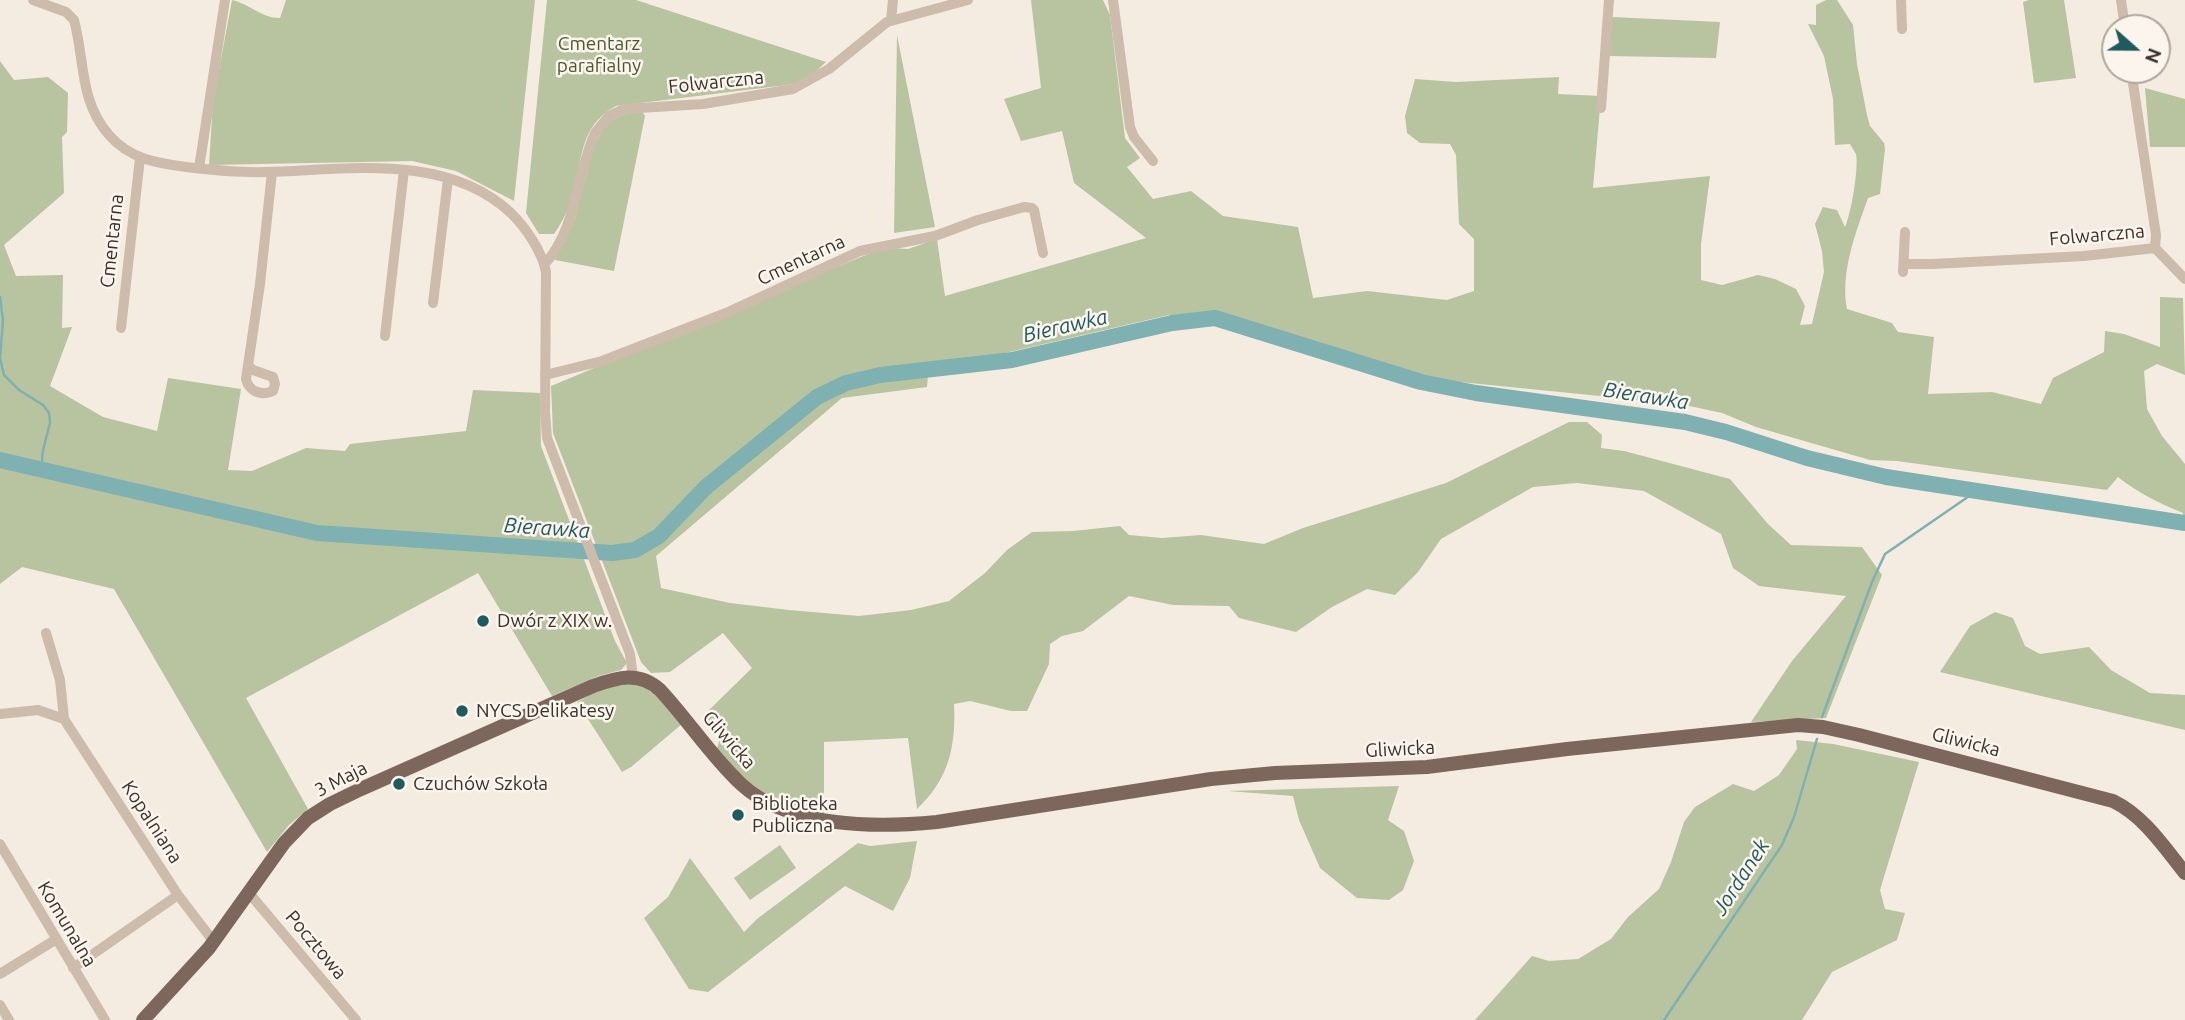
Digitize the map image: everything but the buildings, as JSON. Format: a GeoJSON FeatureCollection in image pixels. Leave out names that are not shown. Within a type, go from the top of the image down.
{"type":"FeatureCollection","features":[{"type":"Feature","properties":{"kind":"main road","name":"Gliwicka"},"geometry":{"type":"LineString","coordinates":[[633,677],[646,680],[660,690],[730,773],[756,796],[791,812],[849,823],[892,825],[937,822],[1247,775],[1427,767],[1567,749],[1806,726],[1872,738],[2113,801],[2126,808],[2141,822],[2185,873]]}},
{"type":"Feature","properties":{"kind":"main road","name":"3 Maja"},"geometry":{"type":"LineString","coordinates":[[143,1020],[214,942],[291,835],[309,818],[330,804],[593,686],[633,677]]}},
{"type":"Feature","properties":{"kind":"street"},"geometry":{"type":"LineString","coordinates":[[33,0],[66,12],[74,20],[82,77],[94,113],[116,142],[140,158],[200,168],[272,172],[363,167],[404,170],[447,179],[483,193],[504,207],[523,227],[544,265],[546,277],[547,438],[632,660],[633,677]]}},
{"type":"Feature","properties":{"kind":"street"},"geometry":{"type":"LineString","coordinates":[[200,168],[225,0]]}},
{"type":"Feature","properties":{"kind":"street"},"geometry":{"type":"LineString","coordinates":[[891,20],[893,0]]}},
{"type":"Feature","properties":{"kind":"street","name":"Folwarczna"},"geometry":{"type":"LineString","coordinates":[[544,265],[558,247],[569,223],[590,144],[597,129],[609,116],[630,108],[695,105],[787,91],[829,69],[891,20],[968,0]]}},
{"type":"Feature","properties":{"kind":"street"},"geometry":{"type":"LineString","coordinates":[[1114,0],[1130,127],[1153,161]]}},
{"type":"Feature","properties":{"kind":"street"},"geometry":{"type":"LineString","coordinates":[[1601,108],[1609,0]]}},
{"type":"Feature","properties":{"kind":"street"},"geometry":{"type":"LineString","coordinates":[[1901,0],[1902,29]]}},
{"type":"Feature","properties":{"kind":"street","name":"Folwarczna"},"geometry":{"type":"LineString","coordinates":[[1905,232],[1903,268],[2155,248],[2156,235],[2133,84]]}},
{"type":"Feature","properties":{"kind":"street","name":"Cmentarna"},"geometry":{"type":"LineString","coordinates":[[121,328],[140,158]]}},
{"type":"Feature","properties":{"kind":"street"},"geometry":{"type":"LineString","coordinates":[[385,336],[404,170]]}},
{"type":"Feature","properties":{"kind":"street"},"geometry":{"type":"LineString","coordinates":[[248,365],[272,172]]}},
{"type":"Feature","properties":{"kind":"street"},"geometry":{"type":"LineString","coordinates":[[433,303],[447,179]]}},
{"type":"Feature","properties":{"kind":"street","name":"Cmentarna"},"geometry":{"type":"LineString","coordinates":[[545,375],[602,361],[726,313],[860,251],[935,236],[1024,207],[1034,210],[1043,253]]}},
{"type":"Feature","properties":{"kind":"street"},"geometry":{"type":"LineString","coordinates":[[2155,248],[2185,279]]}},
{"type":"Feature","properties":{"kind":"street","name":"Kopalniana"},"geometry":{"type":"LineString","coordinates":[[46,633],[60,680],[64,719],[178,895],[214,942]]}},
{"type":"Feature","properties":{"kind":"street"},"geometry":{"type":"LineString","coordinates":[[0,714],[38,709],[64,719]]}},
{"type":"Feature","properties":{"kind":"street","name":"Komunalna"},"geometry":{"type":"LineString","coordinates":[[0,844],[105,1020]]}},
{"type":"Feature","properties":{"kind":"street","name":"Pocztowa"},"geometry":{"type":"LineString","coordinates":[[249,893],[356,1020]]}},
{"type":"Feature","properties":{"kind":"street"},"geometry":{"type":"LineString","coordinates":[[73,968],[178,895]]}},
{"type":"Feature","properties":{"kind":"street"},"geometry":{"type":"LineString","coordinates":[[0,974],[55,940]]}},
{"type":"Feature","properties":{"kind":"street"},"geometry":{"type":"LineString","coordinates":[[0,1005],[9,1020]]}},
{"type":"Feature","properties":{"kind":"green space"},"geometry":{"type":"Polygon","coordinates":[[[232,0],[267,16],[280,18],[286,0],[535,0],[514,201],[456,171],[412,161],[209,165],[213,102],[232,0]]]}},
{"type":"Feature","properties":{"kind":"green space","name":"Cmentarz parafialny"},"geometry":{"type":"Polygon","coordinates":[[[547,0],[636,0],[826,62],[803,83],[616,106],[594,124],[588,135],[571,200],[559,226],[554,234],[539,234],[526,213],[547,0]]]}},
{"type":"Feature","properties":{"kind":"green space"},"geometry":{"type":"Polygon","coordinates":[[[1031,0],[1103,0],[1110,15],[1125,138],[1140,158],[1127,167],[1153,199],[1191,191],[1223,216],[1298,227],[1313,298],[1367,291],[1447,300],[1474,291],[1474,239],[1459,224],[1456,155],[1450,144],[1420,143],[1407,133],[1405,116],[1415,79],[1456,82],[1559,77],[1558,94],[1601,96],[1593,188],[1710,176],[1701,244],[1701,280],[1722,285],[1758,275],[1775,279],[1796,289],[1805,306],[1800,325],[1812,324],[1824,272],[1815,224],[1823,207],[1837,210],[1845,227],[1855,180],[1857,161],[1850,144],[1835,145],[1833,99],[1824,56],[1808,24],[1816,25],[1816,5],[1826,0],[1837,0],[1853,25],[1867,115],[1870,126],[1884,143],[1885,149],[1880,194],[1868,198],[1850,252],[1845,295],[1847,309],[1892,323],[1898,332],[1934,337],[1928,394],[1992,392],[2041,404],[2053,378],[2104,352],[2105,331],[2124,334],[2160,347],[2160,297],[2183,298],[2185,375],[2157,364],[2144,371],[2147,409],[2162,436],[2185,464],[2185,518],[2183,513],[2149,497],[2118,477],[2107,490],[1897,461],[1870,460],[1756,427],[1722,413],[1680,404],[1430,379],[1231,318],[1169,315],[992,356],[929,362],[927,387],[842,398],[656,556],[661,588],[730,603],[789,610],[859,616],[911,610],[949,601],[985,573],[1007,550],[1032,532],[1120,526],[1129,535],[1162,538],[1201,535],[1264,544],[1303,528],[1446,483],[1569,422],[1587,422],[1602,435],[1601,448],[1624,451],[1730,479],[1768,524],[1791,545],[1862,547],[1882,575],[1826,718],[1751,722],[1792,661],[1846,596],[1759,586],[1733,568],[1721,534],[1644,491],[1577,483],[1533,487],[1441,539],[1418,572],[1395,595],[1367,589],[1332,607],[1296,632],[1239,618],[1229,606],[1173,605],[1129,596],[1083,631],[1062,636],[1050,644],[1049,664],[1027,711],[1011,711],[970,701],[954,704],[954,734],[948,761],[937,786],[917,809],[908,738],[824,742],[824,814],[775,799],[752,785],[730,763],[717,748],[720,739],[707,722],[707,712],[752,668],[723,633],[670,672],[651,673],[641,662],[553,433],[551,386],[863,256],[892,248],[908,249],[937,239],[945,296],[1146,238],[1074,183],[1062,131],[1021,141],[1004,99],[1041,88],[1031,0]]]}},
{"type":"Feature","properties":{"kind":"green space"},"geometry":{"type":"Polygon","coordinates":[[[2064,0],[2076,78],[2034,83],[2023,2],[2064,0]]]}},
{"type":"Feature","properties":{"kind":"green space"},"geometry":{"type":"Polygon","coordinates":[[[1612,17],[1720,22],[1716,58],[1609,56],[1612,17]]]}},
{"type":"Feature","properties":{"kind":"green space"},"geometry":{"type":"Polygon","coordinates":[[[897,35],[935,227],[894,233],[897,35]]]}},
{"type":"Feature","properties":{"kind":"green space"},"geometry":{"type":"Polygon","coordinates":[[[0,61],[14,80],[48,77],[68,93],[67,132],[62,137],[64,193],[4,245],[16,276],[63,275],[62,328],[72,327],[50,386],[103,417],[157,431],[168,378],[241,389],[228,470],[252,471],[306,448],[345,451],[350,444],[466,431],[473,390],[540,393],[541,446],[615,641],[627,663],[621,670],[598,676],[552,696],[478,573],[246,698],[308,809],[289,825],[267,852],[114,589],[22,567],[0,584],[0,61]]]}},
{"type":"Feature","properties":{"kind":"green space"},"geometry":{"type":"Polygon","coordinates":[[[2145,88],[2185,99],[2185,147],[2150,147],[2145,88]]]}},
{"type":"Feature","properties":{"kind":"green space"},"geometry":{"type":"Polygon","coordinates":[[[629,112],[643,113],[645,116],[614,271],[555,260],[575,218],[593,148],[606,123],[629,112]]]}},
{"type":"Feature","properties":{"kind":"green space"},"geometry":{"type":"Polygon","coordinates":[[[1995,612],[2013,618],[2025,646],[2040,654],[2089,647],[2111,670],[2150,693],[2185,695],[2185,730],[1940,672],[1970,626],[1995,612]]]}},
{"type":"Feature","properties":{"kind":"green space"},"geometry":{"type":"Polygon","coordinates":[[[623,683],[650,691],[682,724],[622,772],[577,702],[600,689],[623,683]]]}},
{"type":"Feature","properties":{"kind":"green space"},"geometry":{"type":"Polygon","coordinates":[[[1796,740],[1833,744],[1919,762],[1880,890],[1885,909],[1905,913],[1897,940],[1832,972],[1802,1020],[1475,1020],[1532,956],[1549,961],[1578,959],[1611,939],[1628,917],[1659,889],[1684,822],[1695,807],[1733,784],[1754,791],[1779,775],[1797,749],[1796,740]]]}},
{"type":"Feature","properties":{"kind":"green space"},"geometry":{"type":"Polygon","coordinates":[[[1399,786],[1388,820],[1404,831],[1414,861],[1403,890],[1389,900],[1357,898],[1320,868],[1299,820],[1293,796],[1228,791],[1399,786]]]}},
{"type":"Feature","properties":{"kind":"green space"},"geometry":{"type":"Polygon","coordinates":[[[917,841],[910,878],[893,911],[845,886],[708,992],[689,989],[644,918],[668,897],[690,858],[744,932],[757,919],[858,843],[870,846],[917,841]]]}},
{"type":"Feature","properties":{"kind":"green space"},"geometry":{"type":"Polygon","coordinates":[[[780,845],[796,868],[750,900],[734,878],[780,845]]]}},
{"type":"Feature","properties":{"kind":"waterway"},"geometry":{"type":"LineString","coordinates":[[0,297],[3,320],[0,358],[4,375],[19,390],[43,405],[49,413],[50,423],[41,470]]}},
{"type":"Feature","properties":{"kind":"waterway","name":"Bierawka"},"geometry":{"type":"LineString","coordinates":[[0,460],[317,533],[612,553],[635,550],[659,536],[706,487],[817,397],[846,383],[880,375],[1012,360],[1172,323],[1215,318],[1421,382],[1476,393],[1685,422],[1807,458],[1886,477],[2185,523]]}},
{"type":"Feature","properties":{"kind":"waterway","name":"Jordanek"},"geometry":{"type":"LineString","coordinates":[[1822,717],[1885,554],[1978,490]]}},
{"type":"Feature","properties":{"kind":"waterway","name":"Jordanek"},"geometry":{"type":"LineString","coordinates":[[1664,1020],[1782,845],[1794,817],[1817,739]]}},
{"type":"Feature","properties":{"kind":"place","name":"Dwór z XIX w."},"geometry":{"type":"Point","coordinates":[483,621]}},
{"type":"Feature","properties":{"kind":"place","name":"NYCS Delikatesy"},"geometry":{"type":"Point","coordinates":[462,711]}},
{"type":"Feature","properties":{"kind":"place","name":"Czuchów Szkoła"},"geometry":{"type":"Point","coordinates":[399,784]}},
{"type":"Feature","properties":{"kind":"place","name":"Biblioteka Publiczna"},"geometry":{"type":"Point","coordinates":[738,815]}}]}
